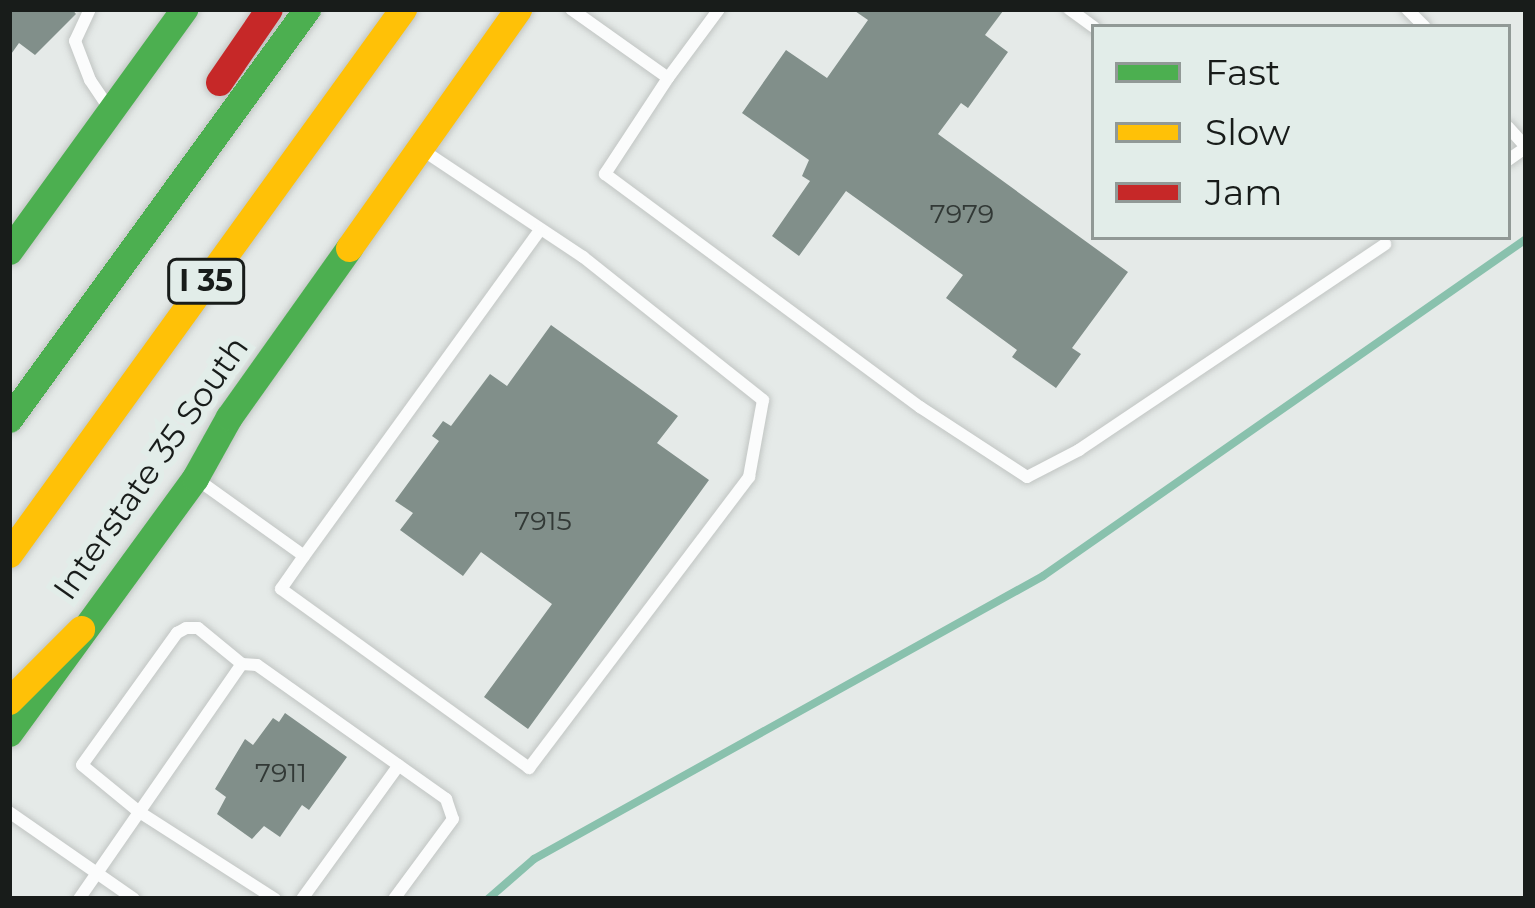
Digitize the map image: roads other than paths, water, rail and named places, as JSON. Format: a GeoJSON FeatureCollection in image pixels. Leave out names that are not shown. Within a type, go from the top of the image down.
{"type":"FeatureCollection","features":[{"type":"Feature","properties":{"kind":"main road"},"geometry":{"type":"LineString","coordinates":[[9,251],[184,9]]}},
{"type":"Feature","properties":{"kind":"main road"},"geometry":{"type":"LineString","coordinates":[[176,141],[269,9]]}},
{"type":"Feature","properties":{"kind":"main road","name":"I 35"},"geometry":{"type":"LineString","coordinates":[[9,419],[307,9]]}},
{"type":"Feature","properties":{"kind":"main road","name":"I 35"},"geometry":{"type":"LineString","coordinates":[[9,554],[403,9]]}},
{"type":"Feature","properties":{"kind":"main road","name":"Interstate 35 South"},"geometry":{"type":"LineString","coordinates":[[9,733],[194,478],[229,417],[423,151],[518,9]]}},
{"type":"Feature","properties":{"kind":"main road"},"geometry":{"type":"LineString","coordinates":[[9,401],[94,253]]}},
{"type":"Feature","properties":{"kind":"main road"},"geometry":{"type":"LineString","coordinates":[[9,701],[81,629]]}},
{"type":"Feature","properties":{"kind":"lane"},"geometry":{"type":"LineString","coordinates":[[90,9],[75,41],[90,80],[111,110]]}},
{"type":"Feature","properties":{"kind":"lane"},"geometry":{"type":"LineString","coordinates":[[571,9],[668,78]]}},
{"type":"Feature","properties":{"kind":"lane"},"geometry":{"type":"LineString","coordinates":[[719,9],[605,174],[920,407],[1028,477],[1079,451],[1384,240]]}},
{"type":"Feature","properties":{"kind":"lane"},"geometry":{"type":"LineString","coordinates":[[1069,9],[1092,19]]}},
{"type":"Feature","properties":{"kind":"lane"},"geometry":{"type":"LineString","coordinates":[[423,151],[583,257],[764,400],[749,477],[530,768],[281,589],[539,230]]}},
{"type":"Feature","properties":{"kind":"lane"},"geometry":{"type":"LineString","coordinates":[[194,478],[304,556]]}},
{"type":"Feature","properties":{"kind":"lane"},"geometry":{"type":"LineString","coordinates":[[275,899],[85,771],[87,752],[177,633],[199,628],[242,664],[257,665],[446,799],[453,819],[394,899]]}},
{"type":"Feature","properties":{"kind":"lane"},"geometry":{"type":"LineString","coordinates":[[79,899],[242,664]]}},
{"type":"Feature","properties":{"kind":"lane"},"geometry":{"type":"LineString","coordinates":[[302,899],[399,765]]}},
{"type":"Feature","properties":{"kind":"lane"},"geometry":{"type":"LineString","coordinates":[[9,812],[134,899]]}},
{"type":"Feature","properties":{"kind":"waterway"},"geometry":{"type":"LineString","coordinates":[[488,899],[534,859],[1043,576],[1526,239]]}}]}
